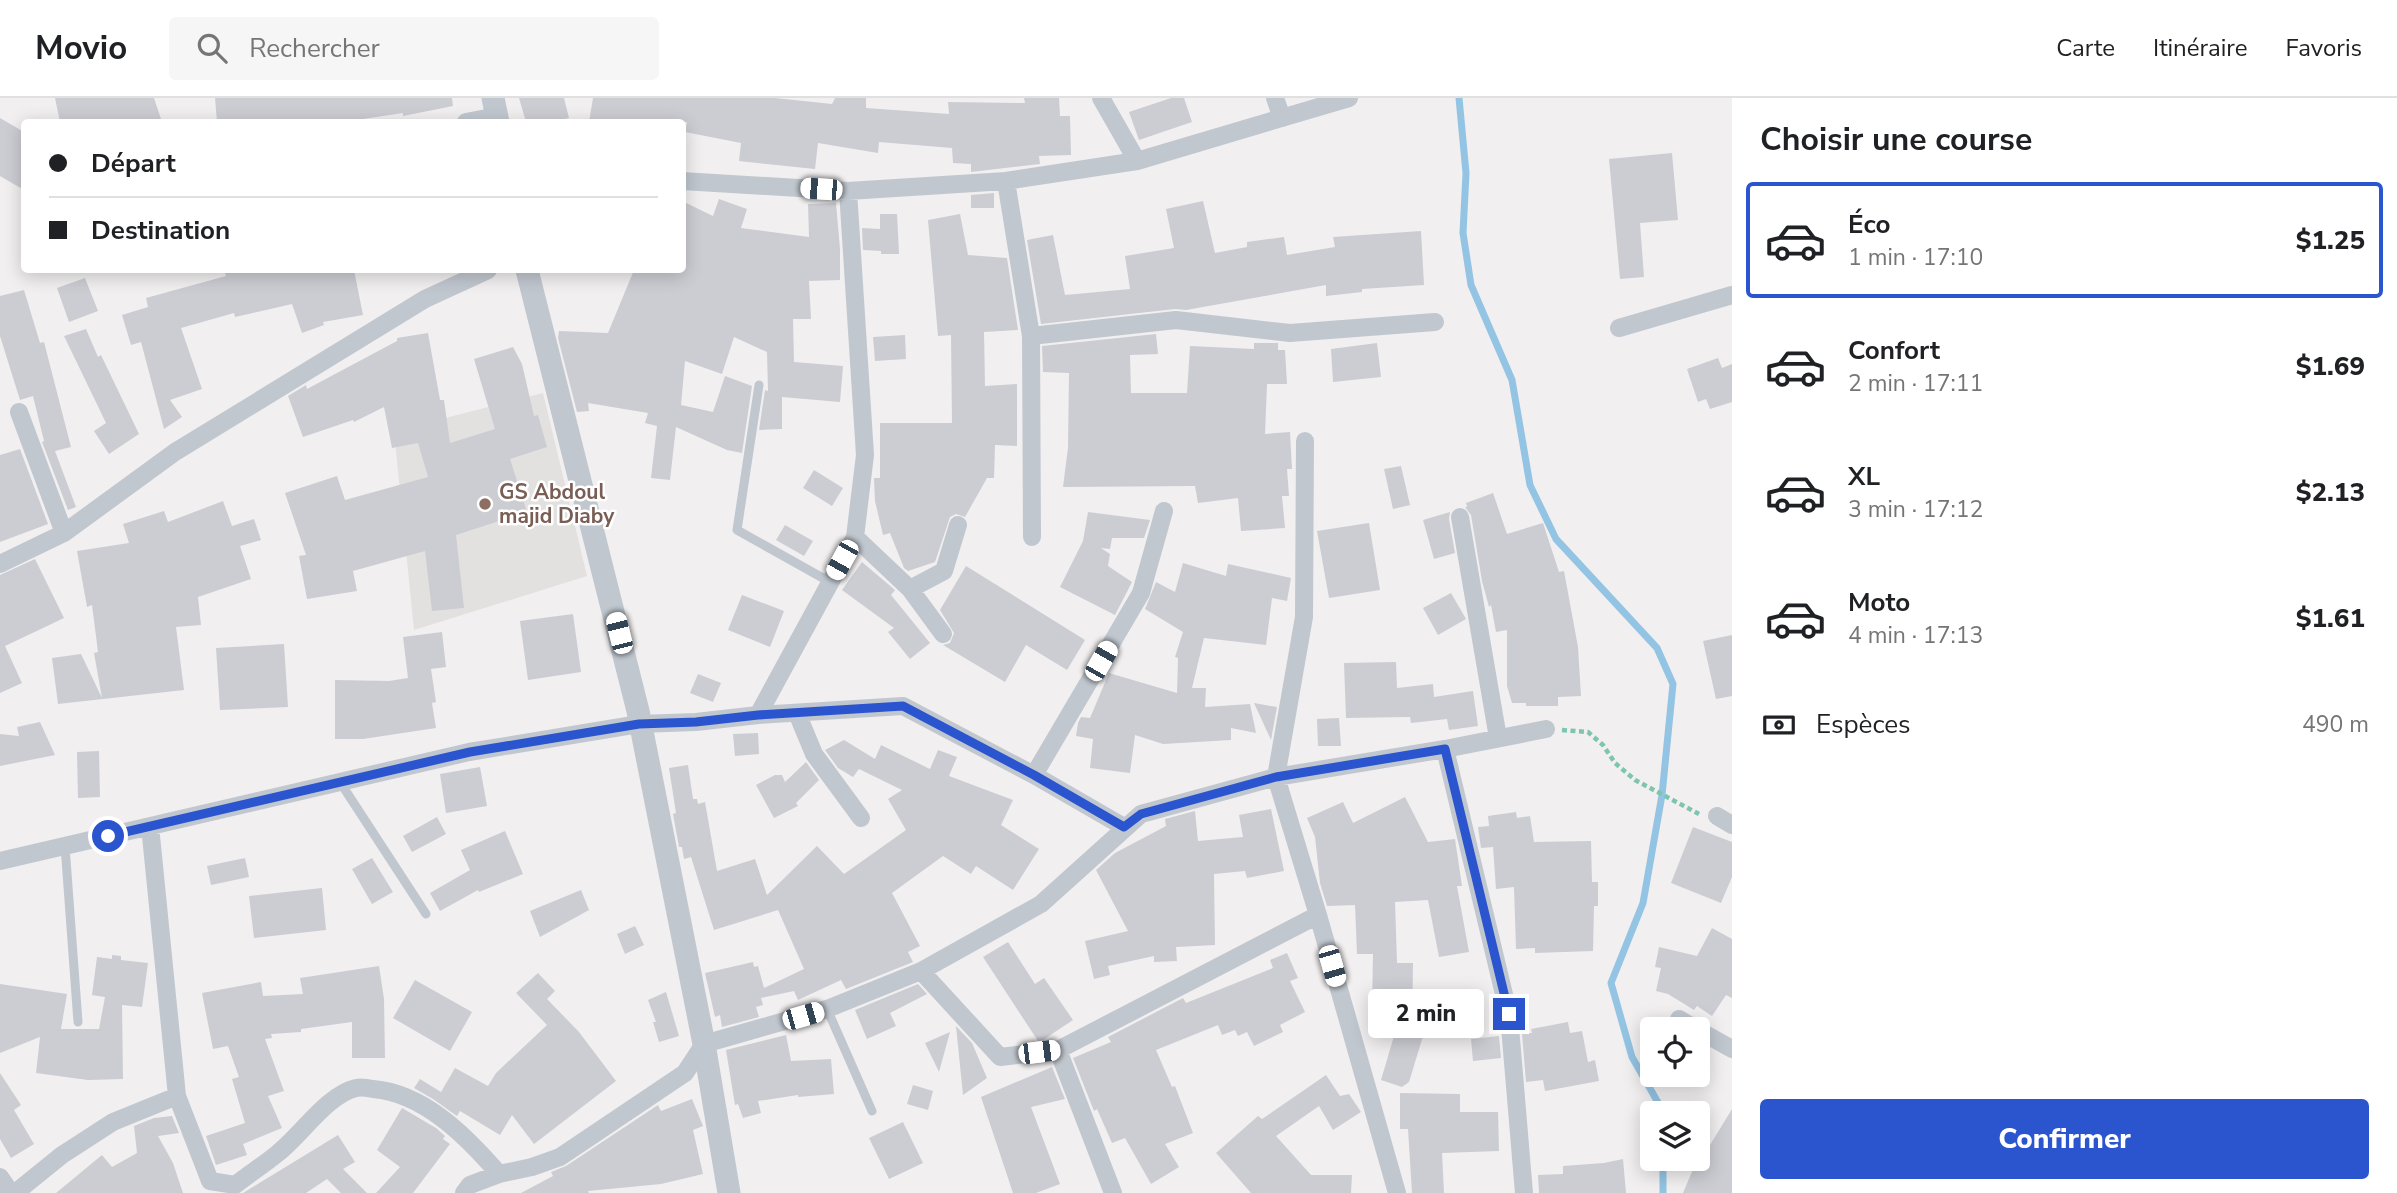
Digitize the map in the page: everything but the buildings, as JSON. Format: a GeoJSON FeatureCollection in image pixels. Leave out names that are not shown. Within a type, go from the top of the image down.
{"type":"FeatureCollection","features":[{"type":"Feature","properties":{"kind":"street"},"geometry":{"type":"LineString","coordinates":[[1101,98],[1136,161]]}},
{"type":"Feature","properties":{"kind":"street"},"geometry":{"type":"LineString","coordinates":[[1275,98],[1282,118]]}},
{"type":"Feature","properties":{"kind":"street"},"geometry":{"type":"LineString","coordinates":[[686,181],[848,191],[1006,181],[1136,161],[1349,98]]}},
{"type":"Feature","properties":{"kind":"street"},"geometry":{"type":"LineString","coordinates":[[475,119],[496,112]]}},
{"type":"Feature","properties":{"kind":"street"},"geometry":{"type":"LineString","coordinates":[[1006,181],[1031,336],[1032,537]]}},
{"type":"Feature","properties":{"kind":"street"},"geometry":{"type":"LineString","coordinates":[[758,715],[855,537],[865,455],[848,191]]}},
{"type":"Feature","properties":{"kind":"street"},"geometry":{"type":"LineString","coordinates":[[0,564],[64,533],[175,452],[425,299],[481,273]]}},
{"type":"Feature","properties":{"kind":"street"},"geometry":{"type":"LineString","coordinates":[[528,273],[638,711],[704,1044],[729,1193]]}},
{"type":"Feature","properties":{"kind":"street"},"geometry":{"type":"LineString","coordinates":[[1619,328],[1732,295]]}},
{"type":"Feature","properties":{"kind":"street"},"geometry":{"type":"LineString","coordinates":[[1031,336],[1176,320],[1290,333],[1435,322]]}},
{"type":"Feature","properties":{"kind":"street"},"geometry":{"type":"LineString","coordinates":[[19,412],[64,533]]}},
{"type":"Feature","properties":{"kind":"street"},"geometry":{"type":"LineString","coordinates":[[1305,442],[1304,617],[1276,777],[1397,1193]]}},
{"type":"Feature","properties":{"kind":"street"},"geometry":{"type":"LineString","coordinates":[[1034,775],[1141,593],[1164,512]]}},
{"type":"Feature","properties":{"kind":"street"},"geometry":{"type":"LineString","coordinates":[[1460,517],[1498,738]]}},
{"type":"Feature","properties":{"kind":"street"},"geometry":{"type":"LineString","coordinates":[[910,589],[944,571],[958,525]]}},
{"type":"Feature","properties":{"kind":"street"},"geometry":{"type":"LineString","coordinates":[[855,537],[910,589],[943,634]]}},
{"type":"Feature","properties":{"kind":"street"},"geometry":{"type":"LineString","coordinates":[[0,861],[470,752],[639,724],[903,706],[1034,775],[1124,827]]}},
{"type":"Feature","properties":{"kind":"street"},"geometry":{"type":"LineString","coordinates":[[797,713],[814,754],[861,818]]}},
{"type":"Feature","properties":{"kind":"street"},"geometry":{"type":"LineString","coordinates":[[464,1193],[470,1185],[499,1174],[532,1167],[560,1157],[685,1073],[704,1044],[827,1009],[921,971],[1041,904],[1141,814],[1276,777],[1546,729]]}},
{"type":"Feature","properties":{"kind":"street"},"geometry":{"type":"LineString","coordinates":[[1445,749],[1509,1014],[1524,1193]]}},
{"type":"Feature","properties":{"kind":"street"},"geometry":{"type":"LineString","coordinates":[[150,826],[177,1096],[210,1181],[235,1185],[279,1152],[331,1102],[357,1087],[387,1090],[406,1097],[433,1113],[474,1145],[499,1174]]}},
{"type":"Feature","properties":{"kind":"street"},"geometry":{"type":"LineString","coordinates":[[921,971],[1000,1057],[1058,1050],[1318,915]]}},
{"type":"Feature","properties":{"kind":"street"},"geometry":{"type":"LineString","coordinates":[[1710,1036],[1732,1049]]}},
{"type":"Feature","properties":{"kind":"street"},"geometry":{"type":"LineString","coordinates":[[1058,1050],[1113,1193]]}},
{"type":"Feature","properties":{"kind":"street"},"geometry":{"type":"LineString","coordinates":[[0,1177],[13,1193],[113,1122],[177,1096]]}},
{"type":"Feature","properties":{"kind":"lane"},"geometry":{"type":"LineString","coordinates":[[759,385],[737,530],[830,582]]}},
{"type":"Feature","properties":{"kind":"lane"},"geometry":{"type":"LineString","coordinates":[[340,782],[426,914]]}},
{"type":"Feature","properties":{"kind":"lane"},"geometry":{"type":"LineString","coordinates":[[65,846],[78,1022]]}},
{"type":"Feature","properties":{"kind":"lane"},"geometry":{"type":"LineString","coordinates":[[827,1009],[872,1111]]}},
{"type":"Feature","properties":{"kind":"path"},"geometry":{"type":"LineString","coordinates":[[1546,729],[1588,732],[1603,745],[1615,763],[1635,780],[1696,813],[1727,818]]}},
{"type":"Feature","properties":{"kind":"shaded area","name":"GS Abdoul majid Diaby"},"geometry":{"type":"Polygon","coordinates":[[[543,393],[587,576],[414,630],[394,431],[543,393]]]}},
{"type":"Feature","properties":{"kind":"waterway"},"geometry":{"type":"LineString","coordinates":[[1459,98],[1466,173],[1463,233],[1471,285],[1512,380],[1530,485],[1556,539],[1657,648],[1673,684],[1662,795],[1643,903],[1611,983],[1632,1057],[1657,1101]]}},
{"type":"Feature","properties":{"kind":"waterway"},"geometry":{"type":"LineString","coordinates":[[1663,1171],[1663,1193]]}},
{"type":"Feature","properties":{"kind":"place","name":"GS Abdoul majid Diaby"},"geometry":{"type":"Point","coordinates":[485,504]}},
{"type":"Feature","properties":{"kind":"route"},"geometry":{"type":"LineString","coordinates":[[108,836],[470,752],[639,724],[696,722],[758,715],[903,706],[1034,775],[1124,827],[1141,814],[1276,777],[1445,749],[1509,1014]]}}]}
